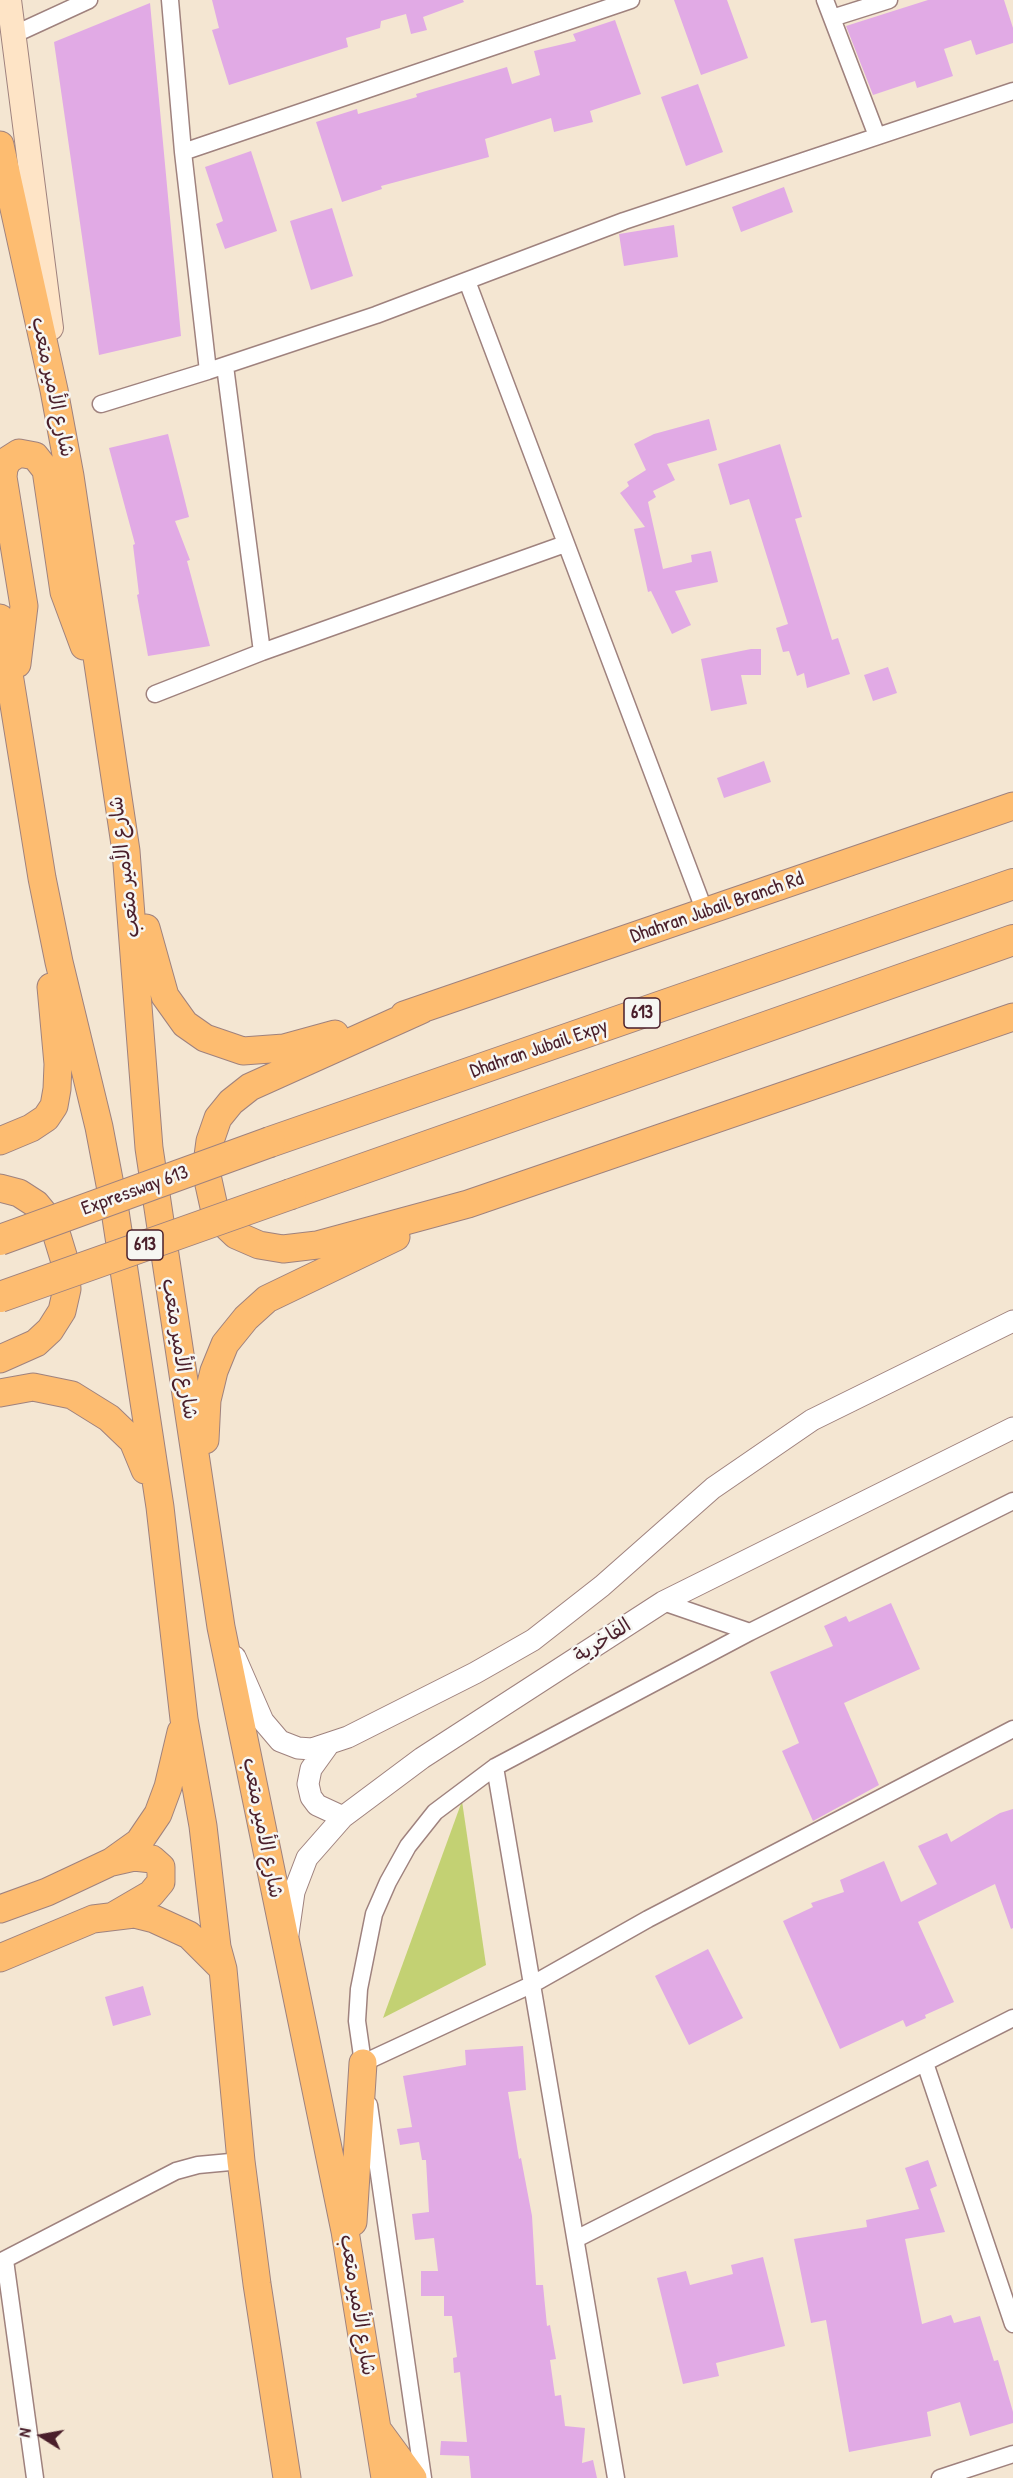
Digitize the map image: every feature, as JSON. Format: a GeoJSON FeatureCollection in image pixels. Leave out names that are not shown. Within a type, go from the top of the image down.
{"type":"FeatureCollection","features":[{"type":"Feature","properties":{"kind":"highway","name":"Dhahran Jubail Expy"},"geometry":{"type":"LineString","coordinates":[[270,1142],[1013,884]]}},
{"type":"Feature","properties":{"kind":"highway","name":"613"},"geometry":{"type":"LineString","coordinates":[[0,1297],[1013,940]]}},
{"type":"Feature","properties":{"kind":"highway","name":"Expressway 613"},"geometry":{"type":"LineString","coordinates":[[0,1240],[270,1142]]}},
{"type":"Feature","properties":{"kind":"main road"},"geometry":{"type":"LineString","coordinates":[[9,0],[70,476]]}},
{"type":"Feature","properties":{"kind":"main road","name":"شارع الأمير متعب"},"geometry":{"type":"LineString","coordinates":[[0,145],[54,390],[70,476],[103,694],[126,851],[149,1148],[221,1627],[350,2262],[385,2478]]}},
{"type":"Feature","properties":{"kind":"main road"},"geometry":{"type":"LineString","coordinates":[[13,699],[24,606],[3,477],[8,460],[19,453],[35,456],[45,470],[64,592],[103,694]]}},
{"type":"Feature","properties":{"kind":"main road"},"geometry":{"type":"LineString","coordinates":[[0,618],[42,878],[59,962],[99,1127],[113,1200],[160,1507],[184,1719],[203,1826],[217,1947],[223,1969],[241,2161],[257,2284],[287,2478]]}},
{"type":"Feature","properties":{"kind":"main road","name":"Dhahran Jubail Branch Rd"},"geometry":{"type":"LineString","coordinates":[[421,1010],[1013,806]]}},
{"type":"Feature","properties":{"kind":"main road"},"geometry":{"type":"LineString","coordinates":[[126,851],[165,996],[185,1024],[205,1038],[243,1051],[284,1048],[421,1010]]}},
{"type":"Feature","properties":{"kind":"main road"},"geometry":{"type":"LineString","coordinates":[[0,1141],[31,1128],[46,1118],[54,1106],[57,1089],[42,878]]}},
{"type":"Feature","properties":{"kind":"main road"},"geometry":{"type":"LineString","coordinates":[[421,1010],[250,1087],[231,1102],[218,1118],[210,1141],[206,1171],[216,1216],[236,1235],[259,1245],[283,1250],[317,1245],[468,1204],[1013,1017]]}},
{"type":"Feature","properties":{"kind":"main road"},"geometry":{"type":"LineString","coordinates":[[0,1188],[19,1193],[36,1204],[54,1226],[65,1262],[67,1289],[62,1311],[50,1330],[36,1343],[0,1359]]}},
{"type":"Feature","properties":{"kind":"main road"},"geometry":{"type":"LineString","coordinates":[[202,1494],[207,1400],[214,1371],[225,1344],[246,1318],[267,1299],[309,1277],[468,1204]]}},
{"type":"Feature","properties":{"kind":"main road"},"geometry":{"type":"LineString","coordinates":[[0,1393],[33,1387],[72,1395],[109,1418],[133,1441],[160,1507]]}},
{"type":"Feature","properties":{"kind":"main road"},"geometry":{"type":"LineString","coordinates":[[0,1909],[47,1892],[111,1862],[139,1842],[158,1814],[168,1787],[184,1719]]}},
{"type":"Feature","properties":{"kind":"main road"},"geometry":{"type":"LineString","coordinates":[[111,1862],[134,1857],[152,1859],[161,1867],[161,1882],[151,1894],[115,1915]]}},
{"type":"Feature","properties":{"kind":"main road"},"geometry":{"type":"LineString","coordinates":[[0,1958],[93,1919],[134,1914],[154,1919],[189,1935],[223,1969]]}},
{"type":"Feature","properties":{"kind":"main road"},"geometry":{"type":"LineString","coordinates":[[350,2262],[363,2064]]}},
{"type":"Feature","properties":{"kind":"main road"},"geometry":{"type":"LineString","coordinates":[[377,2429],[413,2478]]}},
{"type":"Feature","properties":{"kind":"street"},"geometry":{"type":"LineString","coordinates":[[13,35],[89,0]]}},
{"type":"Feature","properties":{"kind":"street"},"geometry":{"type":"LineString","coordinates":[[170,0],[183,152],[208,371]]}},
{"type":"Feature","properties":{"kind":"street"},"geometry":{"type":"LineString","coordinates":[[183,152],[631,0]]}},
{"type":"Feature","properties":{"kind":"street"},"geometry":{"type":"LineString","coordinates":[[825,0],[877,136]]}},
{"type":"Feature","properties":{"kind":"street"},"geometry":{"type":"LineString","coordinates":[[832,18],[889,0]]}},
{"type":"Feature","properties":{"kind":"street"},"geometry":{"type":"LineString","coordinates":[[101,404],[225,366],[376,315],[624,221],[1013,91]]}},
{"type":"Feature","properties":{"kind":"street"},"geometry":{"type":"LineString","coordinates":[[467,281],[705,912]]}},
{"type":"Feature","properties":{"kind":"street"},"geometry":{"type":"LineString","coordinates":[[225,366],[262,652]]}},
{"type":"Feature","properties":{"kind":"street"},"geometry":{"type":"LineString","coordinates":[[155,694],[262,652],[565,544]]}},
{"type":"Feature","properties":{"kind":"street"},"geometry":{"type":"LineString","coordinates":[[221,1627],[263,1721],[280,1742],[298,1748],[312,1749],[348,1737],[533,1640],[602,1586],[712,1488],[812,1420],[1013,1321]]}},
{"type":"Feature","properties":{"kind":"street","name":"الفاخرية"},"geometry":{"type":"LineString","coordinates":[[286,1950],[294,1892],[307,1858],[343,1817],[422,1758],[663,1602],[1013,1428]]}},
{"type":"Feature","properties":{"kind":"street"},"geometry":{"type":"LineString","coordinates":[[423,2478],[357,2021],[359,1989],[374,1914],[408,1846],[435,1812],[495,1767],[750,1632],[1013,1501]]}},
{"type":"Feature","properties":{"kind":"street"},"geometry":{"type":"LineString","coordinates":[[663,1602],[750,1632]]}},
{"type":"Feature","properties":{"kind":"street"},"geometry":{"type":"LineString","coordinates":[[363,2064],[533,1984],[648,1919],[1013,1729]]}},
{"type":"Feature","properties":{"kind":"street"},"geometry":{"type":"LineString","coordinates":[[329,1744],[311,1769],[308,1784],[311,1797],[317,1805],[343,1817]]}},
{"type":"Feature","properties":{"kind":"street"},"geometry":{"type":"LineString","coordinates":[[495,1767],[616,2478]]}},
{"type":"Feature","properties":{"kind":"street"},"geometry":{"type":"LineString","coordinates":[[576,2239],[1013,2018]]}},
{"type":"Feature","properties":{"kind":"street"},"geometry":{"type":"LineString","coordinates":[[925,2063],[1013,2324]]}},
{"type":"Feature","properties":{"kind":"street"},"geometry":{"type":"LineString","coordinates":[[34,2478],[3,2261],[176,2171],[198,2165],[241,2161]]}},
{"type":"Feature","properties":{"kind":"street"},"geometry":{"type":"LineString","coordinates":[[940,2478],[1013,2454]]}},
{"type":"Feature","properties":{"kind":"green space"},"geometry":{"type":"Polygon","coordinates":[[[462,1801],[486,1965],[383,2018],[462,1801]]]}},
{"type":"Feature","properties":{"kind":"building"},"geometry":{"type":"Polygon","coordinates":[[[212,0],[463,0],[464,2],[423,17],[427,30],[411,34],[406,14],[381,21],[380,28],[346,38],[348,47],[229,85],[212,30],[219,28],[212,0]]]}},
{"type":"Feature","properties":{"kind":"building"},"geometry":{"type":"Polygon","coordinates":[[[674,0],[727,0],[748,58],[701,75],[674,0]]]}},
{"type":"Feature","properties":{"kind":"building"},"geometry":{"type":"Polygon","coordinates":[[[928,0],[1004,0],[1013,28],[1013,43],[976,55],[971,40],[944,49],[953,76],[917,88],[915,81],[873,95],[846,26],[928,0]]]}},
{"type":"Feature","properties":{"kind":"building"},"geometry":{"type":"Polygon","coordinates":[[[150,3],[181,336],[99,355],[54,42],[150,3]]]}},
{"type":"Feature","properties":{"kind":"building"},"geometry":{"type":"Polygon","coordinates":[[[615,20],[641,94],[590,111],[593,122],[554,132],[551,118],[485,139],[489,157],[381,186],[382,189],[342,202],[316,122],[357,109],[358,114],[507,67],[512,84],[540,75],[534,51],[576,41],[573,34],[615,20]]]}},
{"type":"Feature","properties":{"kind":"building"},"geometry":{"type":"Polygon","coordinates":[[[698,84],[723,152],[686,166],[661,97],[698,84]]]}},
{"type":"Feature","properties":{"kind":"building"},"geometry":{"type":"Polygon","coordinates":[[[251,151],[277,231],[225,249],[216,224],[223,221],[205,167],[251,151]]]}},
{"type":"Feature","properties":{"kind":"building"},"geometry":{"type":"Polygon","coordinates":[[[784,187],[793,212],[741,232],[732,207],[784,187]]]}},
{"type":"Feature","properties":{"kind":"building"},"geometry":{"type":"Polygon","coordinates":[[[332,208],[353,276],[311,290],[290,221],[332,208]]]}},
{"type":"Feature","properties":{"kind":"building"},"geometry":{"type":"Polygon","coordinates":[[[674,225],[678,257],[624,266],[619,234],[674,225]]]}},
{"type":"Feature","properties":{"kind":"building"},"geometry":{"type":"Polygon","coordinates":[[[709,419],[717,450],[667,464],[675,480],[653,491],[656,497],[648,502],[663,569],[692,562],[691,555],[711,551],[718,582],[675,591],[691,625],[672,634],[651,591],[648,592],[634,529],[645,527],[620,493],[629,486],[627,482],[646,470],[634,444],[654,434],[709,419]]]}},
{"type":"Feature","properties":{"kind":"building"},"geometry":{"type":"Polygon","coordinates":[[[168,434],[189,517],[175,521],[190,560],[187,561],[210,646],[148,656],[137,595],[139,594],[133,545],[135,544],[109,448],[168,434]]]}},
{"type":"Feature","properties":{"kind":"building"},"geometry":{"type":"Polygon","coordinates":[[[780,444],[802,517],[795,519],[832,640],[838,638],[850,674],[807,688],[804,673],[797,676],[789,651],[783,652],[776,628],[788,624],[749,499],[730,505],[718,464],[780,444]]]}},
{"type":"Feature","properties":{"kind":"building"},"geometry":{"type":"Polygon","coordinates":[[[761,649],[761,675],[741,675],[747,704],[711,711],[701,659],[761,649]]]}},
{"type":"Feature","properties":{"kind":"building"},"geometry":{"type":"Polygon","coordinates":[[[888,667],[897,693],[873,701],[864,675],[888,667]]]}},
{"type":"Feature","properties":{"kind":"building"},"geometry":{"type":"Polygon","coordinates":[[[764,761],[771,782],[724,798],[717,778],[764,761]]]}},
{"type":"Feature","properties":{"kind":"building"},"geometry":{"type":"Polygon","coordinates":[[[891,1603],[920,1669],[844,1703],[879,1785],[813,1821],[782,1751],[799,1743],[770,1672],[833,1646],[824,1626],[846,1616],[849,1622],[891,1603]]]}},
{"type":"Feature","properties":{"kind":"building"},"geometry":{"type":"Polygon","coordinates":[[[1013,1809],[1013,1928],[1011,1929],[995,1884],[918,1922],[954,2002],[925,2015],[926,2018],[906,2027],[903,2020],[840,2049],[783,1921],[813,1907],[811,1903],[844,1892],[840,1880],[884,1861],[901,1902],[937,1884],[918,1846],[947,1833],[951,1842],[1000,1813],[1013,1809]]]}},
{"type":"Feature","properties":{"kind":"building"},"geometry":{"type":"Polygon","coordinates":[[[708,1949],[743,2018],[689,2045],[655,1976],[708,1949]]]}},
{"type":"Feature","properties":{"kind":"building"},"geometry":{"type":"Polygon","coordinates":[[[143,1986],[151,2015],[113,2026],[105,1997],[143,1986]]]}},
{"type":"Feature","properties":{"kind":"building"},"geometry":{"type":"Polygon","coordinates":[[[523,2046],[526,2090],[508,2092],[519,2159],[521,2158],[532,2216],[536,2285],[543,2285],[547,2326],[550,2325],[556,2359],[550,2360],[555,2396],[561,2395],[565,2426],[585,2428],[582,2463],[593,2460],[597,2478],[471,2478],[469,2456],[440,2455],[441,2441],[467,2442],[460,2372],[454,2373],[453,2358],[457,2357],[452,2316],[444,2316],[444,2296],[421,2296],[421,2271],[438,2271],[434,2238],[415,2240],[412,2214],[429,2212],[426,2160],[422,2160],[419,2142],[400,2145],[397,2129],[412,2127],[403,2076],[466,2065],[465,2050],[523,2046]]]}},
{"type":"Feature","properties":{"kind":"building"},"geometry":{"type":"Polygon","coordinates":[[[928,2160],[937,2186],[930,2189],[945,2232],[905,2239],[922,2324],[951,2315],[954,2323],[980,2316],[994,2361],[998,2360],[1013,2412],[1013,2423],[970,2436],[960,2402],[927,2412],[931,2436],[849,2452],[826,2320],[811,2323],[794,2239],[867,2227],[866,2220],[919,2209],[905,2168],[928,2160]]]}},
{"type":"Feature","properties":{"kind":"building"},"geometry":{"type":"Polygon","coordinates":[[[763,2257],[785,2346],[716,2363],[719,2376],[683,2384],[657,2278],[686,2271],[690,2285],[733,2274],[731,2265],[763,2257]]]}}]}
